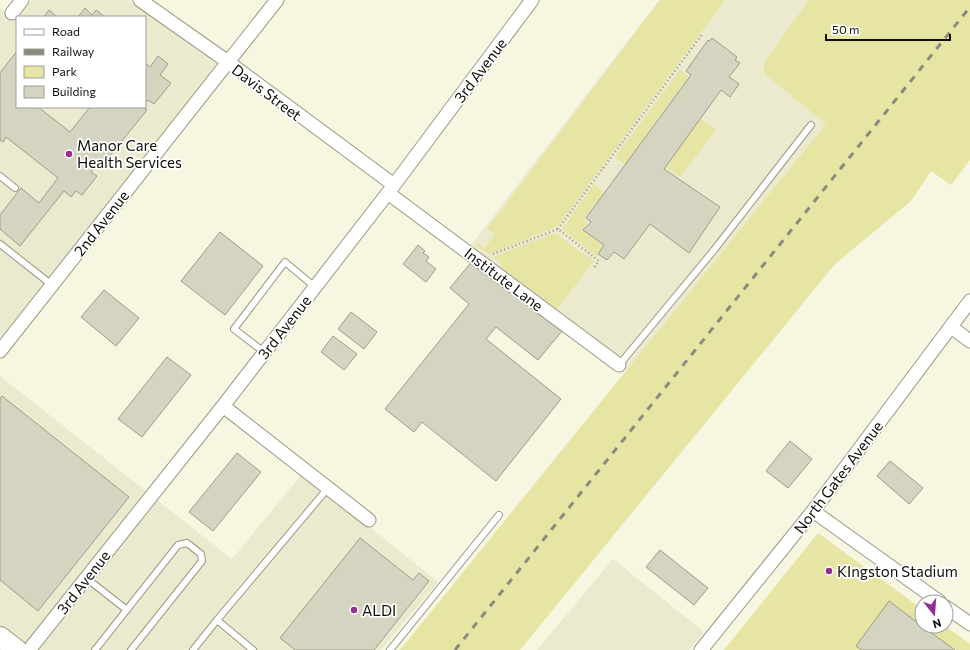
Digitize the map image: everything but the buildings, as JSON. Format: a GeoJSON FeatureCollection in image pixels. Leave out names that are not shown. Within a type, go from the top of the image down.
{"type":"FeatureCollection","features":[{"type":"Feature","properties":{"kind":"main road"},"geometry":{"type":"LineString","coordinates":[[0,637],[17,650]]}},
{"type":"Feature","properties":{"kind":"street"},"geometry":{"type":"LineString","coordinates":[[12,13],[22,0]]}},
{"type":"Feature","properties":{"kind":"street","name":"Davis Street"},"geometry":{"type":"LineString","coordinates":[[140,0],[228,62],[391,189]]}},
{"type":"Feature","properties":{"kind":"street","name":"2nd Avenue"},"geometry":{"type":"LineString","coordinates":[[0,351],[277,0]]}},
{"type":"Feature","properties":{"kind":"street","name":"3rd Avenue"},"geometry":{"type":"LineString","coordinates":[[29,650],[223,406],[391,189],[532,0]]}},
{"type":"Feature","properties":{"kind":"street","name":"Institute Lane"},"geometry":{"type":"LineString","coordinates":[[391,189],[619,364]]}},
{"type":"Feature","properties":{"kind":"street","name":"North Gates Avenue"},"geometry":{"type":"LineString","coordinates":[[701,650],[813,511],[970,301]]}},
{"type":"Feature","properties":{"kind":"street"},"geometry":{"type":"LineString","coordinates":[[951,327],[970,341]]}},
{"type":"Feature","properties":{"kind":"street"},"geometry":{"type":"LineString","coordinates":[[223,406],[369,520]]}},
{"type":"Feature","properties":{"kind":"street"},"geometry":{"type":"LineString","coordinates":[[813,511],[929,594]]}},
{"type":"Feature","properties":{"kind":"street"},"geometry":{"type":"LineString","coordinates":[[954,612],[970,624]]}},
{"type":"Feature","properties":{"kind":"lane"},"geometry":{"type":"LineString","coordinates":[[619,364],[714,250],[811,125]]}},
{"type":"Feature","properties":{"kind":"lane"},"geometry":{"type":"LineString","coordinates":[[0,176],[15,188]]}},
{"type":"Feature","properties":{"kind":"lane"},"geometry":{"type":"LineString","coordinates":[[0,244],[52,285]]}},
{"type":"Feature","properties":{"kind":"lane"},"geometry":{"type":"LineString","coordinates":[[264,352],[234,329],[285,262],[315,287]]}},
{"type":"Feature","properties":{"kind":"lane"},"geometry":{"type":"LineString","coordinates":[[193,650],[328,488]]}},
{"type":"Feature","properties":{"kind":"lane"},"geometry":{"type":"LineString","coordinates":[[390,650],[499,515]]}},
{"type":"Feature","properties":{"kind":"lane"},"geometry":{"type":"LineString","coordinates":[[95,650],[178,545],[187,542],[201,554],[202,561],[131,650]]}},
{"type":"Feature","properties":{"kind":"lane"},"geometry":{"type":"LineString","coordinates":[[86,578],[127,610]]}},
{"type":"Feature","properties":{"kind":"lane"},"geometry":{"type":"LineString","coordinates":[[217,620],[253,650]]}},
{"type":"Feature","properties":{"kind":"path"},"geometry":{"type":"LineString","coordinates":[[489,256],[558,229],[703,34]]}},
{"type":"Feature","properties":{"kind":"path"},"geometry":{"type":"LineString","coordinates":[[558,229],[599,261]]}},
{"type":"Feature","properties":{"kind":"path"},"geometry":{"type":"LineString","coordinates":[[593,269],[602,258]]}},
{"type":"Feature","properties":{"kind":"shaded area"},"geometry":{"type":"Polygon","coordinates":[[[32,0],[129,0],[218,66],[0,341],[0,8],[14,19],[16,17],[16,108],[146,108],[146,16],[17,16],[32,0]]]}},
{"type":"Feature","properties":{"kind":"shaded area"},"geometry":{"type":"Polygon","coordinates":[[[659,0],[958,0],[649,388],[469,248],[659,0]]]}},
{"type":"Feature","properties":{"kind":"shaded area"},"geometry":{"type":"Polygon","coordinates":[[[0,376],[232,559],[303,473],[438,582],[381,650],[0,650],[0,376]]]}},
{"type":"Feature","properties":{"kind":"shaded area"},"geometry":{"type":"Polygon","coordinates":[[[613,559],[704,632],[689,650],[537,650],[613,559]]]}},
{"type":"Feature","properties":{"kind":"green space"},"geometry":{"type":"Polygon","coordinates":[[[660,0],[725,0],[558,226],[489,254],[475,245],[477,243],[485,248],[495,234],[487,229],[660,0]]]}},
{"type":"Feature","properties":{"kind":"green space"},"geometry":{"type":"Polygon","coordinates":[[[809,0],[970,0],[970,160],[951,185],[931,171],[911,201],[835,264],[520,650],[400,650],[826,124],[765,74],[764,66],[767,58],[809,0]]]}},
{"type":"Feature","properties":{"kind":"green space"},"geometry":{"type":"Polygon","coordinates":[[[680,70],[689,76],[625,164],[615,157],[680,70]]]}},
{"type":"Feature","properties":{"kind":"green space"},"geometry":{"type":"Polygon","coordinates":[[[700,119],[716,130],[680,177],[666,167],[700,119]]]}},
{"type":"Feature","properties":{"kind":"green space"},"geometry":{"type":"Polygon","coordinates":[[[594,184],[604,192],[584,219],[588,222],[583,230],[602,245],[596,256],[562,229],[594,184]]]}},
{"type":"Feature","properties":{"kind":"green space"},"geometry":{"type":"Polygon","coordinates":[[[555,233],[594,261],[557,309],[501,268],[503,265],[493,257],[555,233]]]}},
{"type":"Feature","properties":{"kind":"green space","name":"KIngston Stadium"},"geometry":{"type":"Polygon","coordinates":[[[818,533],[914,603],[914,634],[954,634],[954,632],[970,644],[970,650],[724,650],[818,533]]]}},
{"type":"Feature","properties":{"kind":"railway"},"geometry":{"type":"LineString","coordinates":[[455,650],[970,7]]}},
{"type":"Feature","properties":{"kind":"place","name":"Manor Care Health Services"},"geometry":{"type":"Point","coordinates":[69,154]}},
{"type":"Feature","properties":{"kind":"place","name":"KIngston Stadium"},"geometry":{"type":"Point","coordinates":[829,571]}},
{"type":"Feature","properties":{"kind":"place","name":"ALDI"},"geometry":{"type":"Point","coordinates":[354,610]}}]}
